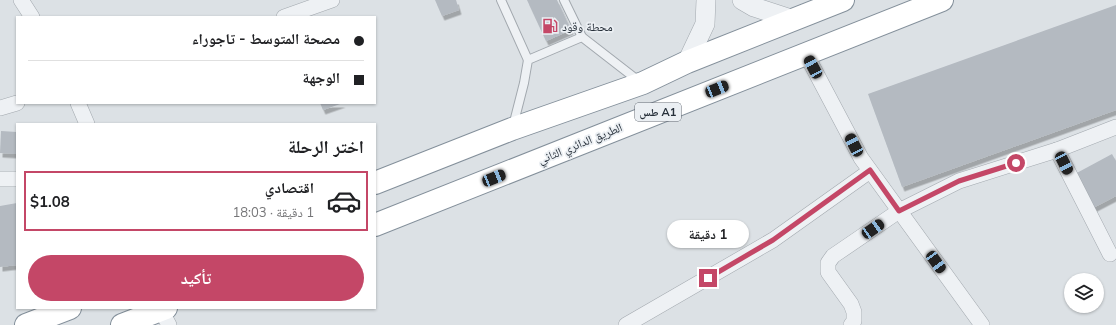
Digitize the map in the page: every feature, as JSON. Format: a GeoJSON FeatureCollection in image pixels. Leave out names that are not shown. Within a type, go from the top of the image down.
{"type":"FeatureCollection","features":[{"type":"Feature","properties":{"kind":"highway","name":"الطريق الدائري الثاني"},"geometry":{"type":"LineString","coordinates":[[376,225],[942,0]]}},
{"type":"Feature","properties":{"kind":"highway","name":"طس A1"},"geometry":{"type":"LineString","coordinates":[[376,183],[512,129],[643,83],[687,62],[839,2]]}},
{"type":"Feature","properties":{"kind":"highway"},"geometry":{"type":"LineString","coordinates":[[26,325],[67,309]]}},
{"type":"Feature","properties":{"kind":"highway"},"geometry":{"type":"LineString","coordinates":[[122,325],[165,314]]}},
{"type":"Feature","properties":{"kind":"street"},"geometry":{"type":"LineString","coordinates":[[21,0],[31,16]]}},
{"type":"Feature","properties":{"kind":"street"},"geometry":{"type":"LineString","coordinates":[[287,16],[332,0]]}},
{"type":"Feature","properties":{"kind":"street"},"geometry":{"type":"LineString","coordinates":[[687,62],[704,24],[706,0]]}},
{"type":"Feature","properties":{"kind":"street"},"geometry":{"type":"LineString","coordinates":[[742,0],[754,7],[794,20]]}},
{"type":"Feature","properties":{"kind":"street"},"geometry":{"type":"LineString","coordinates":[[806,54],[860,158],[982,325]]}},
{"type":"Feature","properties":{"kind":"street"},"geometry":{"type":"LineString","coordinates":[[0,108],[16,103]]}},
{"type":"Feature","properties":{"kind":"street"},"geometry":{"type":"LineString","coordinates":[[78,104],[87,123]]}},
{"type":"Feature","properties":{"kind":"street"},"geometry":{"type":"LineString","coordinates":[[851,325],[854,321],[851,304],[828,272],[828,263],[833,256],[899,211],[959,181],[1057,150],[1116,127]]}},
{"type":"Feature","properties":{"kind":"street"},"geometry":{"type":"LineString","coordinates":[[1057,150],[1110,254]]}},
{"type":"Feature","properties":{"kind":"street"},"geometry":{"type":"LineString","coordinates":[[626,325],[773,240],[870,170]]}},
{"type":"Feature","properties":{"kind":"street"},"geometry":{"type":"LineString","coordinates":[[0,179],[16,179]]}},
{"type":"Feature","properties":{"kind":"lane"},"geometry":{"type":"LineString","coordinates":[[501,0],[528,60],[512,129]]}},
{"type":"Feature","properties":{"kind":"lane"},"geometry":{"type":"LineString","coordinates":[[564,0],[582,37],[643,83]]}},
{"type":"Feature","properties":{"kind":"lane"},"geometry":{"type":"LineString","coordinates":[[528,60],[582,37]]}},
{"type":"Feature","properties":{"kind":"building"},"geometry":{"type":"Polygon","coordinates":[[[435,0],[456,0],[459,10],[442,16],[435,0]]]}},
{"type":"Feature","properties":{"kind":"building"},"geometry":{"type":"Polygon","coordinates":[[[527,0],[557,0],[571,30],[546,41],[527,0]]]}},
{"type":"Feature","properties":{"kind":"building"},"geometry":{"type":"Polygon","coordinates":[[[1116,5],[1116,110],[902,187],[868,94],[1116,5]]]}},
{"type":"Feature","properties":{"kind":"building"},"geometry":{"type":"Polygon","coordinates":[[[320,104],[340,104],[323,110],[320,104]]]}},
{"type":"Feature","properties":{"kind":"building"},"geometry":{"type":"Polygon","coordinates":[[[1,131],[16,132],[16,154],[0,153],[1,131]]]}},
{"type":"Feature","properties":{"kind":"building"},"geometry":{"type":"Polygon","coordinates":[[[1112,154],[1116,161],[1116,196],[1091,209],[1073,175],[1112,154]]]}},
{"type":"Feature","properties":{"kind":"building"},"geometry":{"type":"Polygon","coordinates":[[[16,203],[16,265],[0,267],[0,206],[16,203]]]}},
{"type":"Feature","properties":{"kind":"place","name":"محطة وقود"},"geometry":{"type":"Point","coordinates":[550,26]}},
{"type":"Feature","properties":{"kind":"route"},"geometry":{"type":"LineString","coordinates":[[708,278],[773,240],[870,170],[899,211],[959,181],[1016,163]]}}]}
